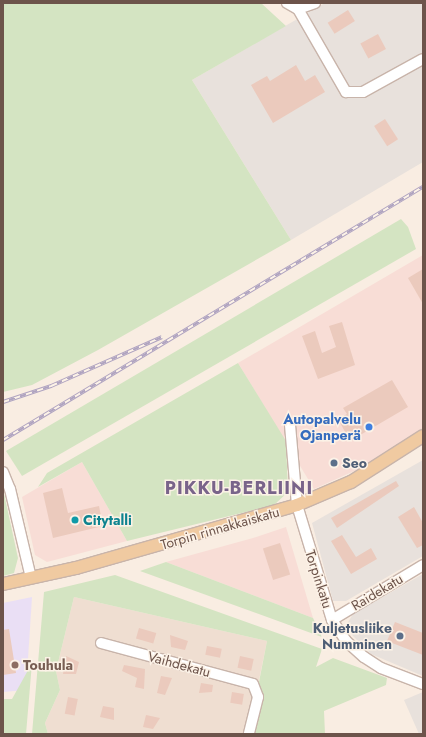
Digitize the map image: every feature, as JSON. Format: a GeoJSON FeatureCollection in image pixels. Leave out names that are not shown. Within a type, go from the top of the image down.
{"type":"FeatureCollection","features":[{"type":"Feature","properties":{"kind":"main road","name":"Torpin rinnakkaiskatu"},"geometry":{"type":"LineString","coordinates":[[3,584],[31,578],[297,505],[351,482],[423,436]]}},
{"type":"Feature","properties":{"kind":"street"},"geometry":{"type":"LineString","coordinates":[[287,3],[301,8],[315,3]]}},
{"type":"Feature","properties":{"kind":"street"},"geometry":{"type":"LineString","coordinates":[[301,8],[346,92],[363,92],[423,59]]}},
{"type":"Feature","properties":{"kind":"street","name":"Torpinkatu"},"geometry":{"type":"LineString","coordinates":[[290,425],[297,505],[332,620],[346,640],[364,656],[381,668],[423,684]]}},
{"type":"Feature","properties":{"kind":"street"},"geometry":{"type":"LineString","coordinates":[[3,472],[10,489],[31,578]]}},
{"type":"Feature","properties":{"kind":"street","name":"Raidekatu"},"geometry":{"type":"LineString","coordinates":[[332,620],[423,566]]}},
{"type":"Feature","properties":{"kind":"street","name":"Vaihdekatu"},"geometry":{"type":"LineString","coordinates":[[101,643],[255,686],[258,697],[249,734]]}},
{"type":"Feature","properties":{"kind":"shaded area"},"geometry":{"type":"Polygon","coordinates":[[[325,3],[423,3],[423,162],[291,240],[192,80],[325,3]]]}},
{"type":"Feature","properties":{"kind":"shaded area"},"geometry":{"type":"Polygon","coordinates":[[[423,255],[423,428],[381,459],[314,489],[238,363],[423,255]]]}},
{"type":"Feature","properties":{"kind":"shaded area"},"geometry":{"type":"Polygon","coordinates":[[[423,460],[423,556],[346,601],[333,601],[312,523],[423,460]]]}},
{"type":"Feature","properties":{"kind":"shaded area"},"geometry":{"type":"Polygon","coordinates":[[[82,462],[127,541],[47,562],[35,555],[22,497],[82,462]]]}},
{"type":"Feature","properties":{"kind":"shaded area"},"geometry":{"type":"Polygon","coordinates":[[[286,527],[313,618],[166,562],[253,538],[286,527]]]}},
{"type":"Feature","properties":{"kind":"shaded area"},"geometry":{"type":"Polygon","coordinates":[[[423,574],[423,676],[371,654],[353,636],[347,624],[353,614],[423,574]]]}},
{"type":"Feature","properties":{"kind":"shaded area","name":"Touhula"},"geometry":{"type":"Polygon","coordinates":[[[32,597],[26,690],[3,692],[3,603],[32,597]]]}},
{"type":"Feature","properties":{"kind":"shaded area"},"geometry":{"type":"Polygon","coordinates":[[[74,597],[267,641],[248,734],[48,734],[45,723],[60,690],[56,671],[74,597]]]}},
{"type":"Feature","properties":{"kind":"shaded area"},"geometry":{"type":"Polygon","coordinates":[[[423,692],[423,734],[419,734],[404,700],[423,692]]]}},
{"type":"Feature","properties":{"kind":"green space"},"geometry":{"type":"Polygon","coordinates":[[[3,3],[261,3],[286,26],[192,80],[291,240],[98,350],[32,385],[3,392],[3,3]]]}},
{"type":"Feature","properties":{"kind":"green space"},"geometry":{"type":"Polygon","coordinates":[[[401,219],[408,227],[416,249],[22,476],[6,451],[401,219]]]}},
{"type":"Feature","properties":{"kind":"green space"},"geometry":{"type":"Polygon","coordinates":[[[238,363],[286,441],[288,492],[274,505],[127,541],[82,462],[38,487],[47,473],[238,363]]]}},
{"type":"Feature","properties":{"kind":"green space"},"geometry":{"type":"Polygon","coordinates":[[[3,489],[18,558],[14,573],[3,576],[3,489]]]}},
{"type":"Feature","properties":{"kind":"green space"},"geometry":{"type":"Polygon","coordinates":[[[166,562],[313,618],[322,637],[140,571],[166,562]]]}},
{"type":"Feature","properties":{"kind":"green space"},"geometry":{"type":"Polygon","coordinates":[[[115,575],[322,649],[316,667],[333,658],[387,678],[386,685],[324,711],[325,734],[255,734],[262,698],[258,687],[267,641],[74,597],[56,671],[60,690],[45,723],[48,734],[32,734],[44,592],[115,575]]]}},
{"type":"Feature","properties":{"kind":"green space"},"geometry":{"type":"Polygon","coordinates":[[[32,663],[26,734],[3,734],[3,699],[12,699],[32,663]]]}},
{"type":"Feature","properties":{"kind":"building"},"geometry":{"type":"Polygon","coordinates":[[[348,10],[355,21],[335,34],[328,23],[348,10]]]}},
{"type":"Feature","properties":{"kind":"building"},"geometry":{"type":"Polygon","coordinates":[[[378,34],[386,49],[368,58],[360,43],[378,34]]]}},
{"type":"Feature","properties":{"kind":"building"},"geometry":{"type":"Polygon","coordinates":[[[296,65],[305,81],[315,75],[325,92],[273,123],[251,85],[267,76],[270,81],[296,65]]]}},
{"type":"Feature","properties":{"kind":"building"},"geometry":{"type":"Polygon","coordinates":[[[385,119],[398,139],[387,146],[374,126],[385,119]]]}},
{"type":"Feature","properties":{"kind":"building"},"geometry":{"type":"Polygon","coordinates":[[[423,269],[423,304],[408,278],[423,269]]]}},
{"type":"Feature","properties":{"kind":"building"},"geometry":{"type":"Polygon","coordinates":[[[342,322],[355,365],[318,379],[302,336],[315,331],[322,353],[336,347],[329,326],[342,322]]]}},
{"type":"Feature","properties":{"kind":"building"},"geometry":{"type":"Polygon","coordinates":[[[392,380],[408,407],[350,441],[338,419],[347,414],[343,408],[392,380]]]}},
{"type":"Feature","properties":{"kind":"building"},"geometry":{"type":"Polygon","coordinates":[[[396,481],[399,486],[337,528],[331,518],[396,481]]]}},
{"type":"Feature","properties":{"kind":"building","name":"Citytalli"},"geometry":{"type":"Polygon","coordinates":[[[62,488],[68,513],[99,506],[103,526],[53,538],[43,493],[62,488]]]}},
{"type":"Feature","properties":{"kind":"building"},"geometry":{"type":"Polygon","coordinates":[[[414,507],[423,523],[423,545],[417,548],[398,517],[414,507]]]}},
{"type":"Feature","properties":{"kind":"building"},"geometry":{"type":"Polygon","coordinates":[[[342,535],[356,557],[371,548],[377,559],[351,574],[331,541],[342,535]]]}},
{"type":"Feature","properties":{"kind":"building"},"geometry":{"type":"Polygon","coordinates":[[[280,543],[290,574],[273,580],[263,549],[280,543]]]}},
{"type":"Feature","properties":{"kind":"building"},"geometry":{"type":"Polygon","coordinates":[[[395,622],[423,633],[423,655],[387,641],[395,622]]]}},
{"type":"Feature","properties":{"kind":"building"},"geometry":{"type":"Polygon","coordinates":[[[139,628],[156,633],[153,644],[136,639],[139,628]]]}},
{"type":"Feature","properties":{"kind":"building"},"geometry":{"type":"Polygon","coordinates":[[[9,629],[16,673],[3,675],[3,630],[9,629]]]}},
{"type":"Feature","properties":{"kind":"building"},"geometry":{"type":"Polygon","coordinates":[[[170,635],[188,641],[185,650],[171,647],[170,635]]]}},
{"type":"Feature","properties":{"kind":"building"},"geometry":{"type":"Polygon","coordinates":[[[207,646],[222,649],[220,658],[205,655],[207,646]]]}},
{"type":"Feature","properties":{"kind":"building"},"geometry":{"type":"Polygon","coordinates":[[[66,656],[79,662],[76,674],[63,674],[66,656]]]}},
{"type":"Feature","properties":{"kind":"building"},"geometry":{"type":"Polygon","coordinates":[[[240,656],[254,659],[251,671],[238,668],[240,656]]]}},
{"type":"Feature","properties":{"kind":"building"},"geometry":{"type":"Polygon","coordinates":[[[124,665],[145,669],[144,689],[135,687],[137,678],[122,671],[124,665]]]}},
{"type":"Feature","properties":{"kind":"building"},"geometry":{"type":"Polygon","coordinates":[[[161,676],[172,678],[165,695],[157,693],[161,676]]]}},
{"type":"Feature","properties":{"kind":"building"},"geometry":{"type":"Polygon","coordinates":[[[201,683],[213,685],[212,692],[199,693],[201,683]]]}},
{"type":"Feature","properties":{"kind":"building"},"geometry":{"type":"Polygon","coordinates":[[[232,692],[244,694],[242,705],[230,703],[232,692]]]}},
{"type":"Feature","properties":{"kind":"building"},"geometry":{"type":"Polygon","coordinates":[[[68,697],[78,699],[75,716],[65,714],[68,697]]]}},
{"type":"Feature","properties":{"kind":"building"},"geometry":{"type":"Polygon","coordinates":[[[103,706],[114,708],[114,720],[100,717],[103,706]]]}},
{"type":"Feature","properties":{"kind":"building"},"geometry":{"type":"Polygon","coordinates":[[[146,715],[160,718],[153,729],[143,727],[146,715]]]}},
{"type":"Feature","properties":{"kind":"railway"},"geometry":{"type":"LineString","coordinates":[[3,440],[423,187]]}},
{"type":"Feature","properties":{"kind":"railway"},"geometry":{"type":"LineString","coordinates":[[3,402],[51,386],[162,337]]}},
{"type":"Feature","properties":{"kind":"place","name":"Autopalvelu Ojanperä"},"geometry":{"type":"Point","coordinates":[369,427]}},
{"type":"Feature","properties":{"kind":"place","name":"Seo"},"geometry":{"type":"Point","coordinates":[334,463]}},
{"type":"Feature","properties":{"kind":"place","name":"Citytalli"},"geometry":{"type":"Point","coordinates":[75,520]}},
{"type":"Feature","properties":{"kind":"place","name":"Kuljetusliike Numminen"},"geometry":{"type":"Point","coordinates":[400,636]}},
{"type":"Feature","properties":{"kind":"place","name":"Touhula"},"geometry":{"type":"Point","coordinates":[15,665]}},
{"type":"Feature","properties":{"kind":"district","name":"PIKKU-BERLIINI"},"geometry":{"type":"Point","coordinates":[239,488]}}]}
